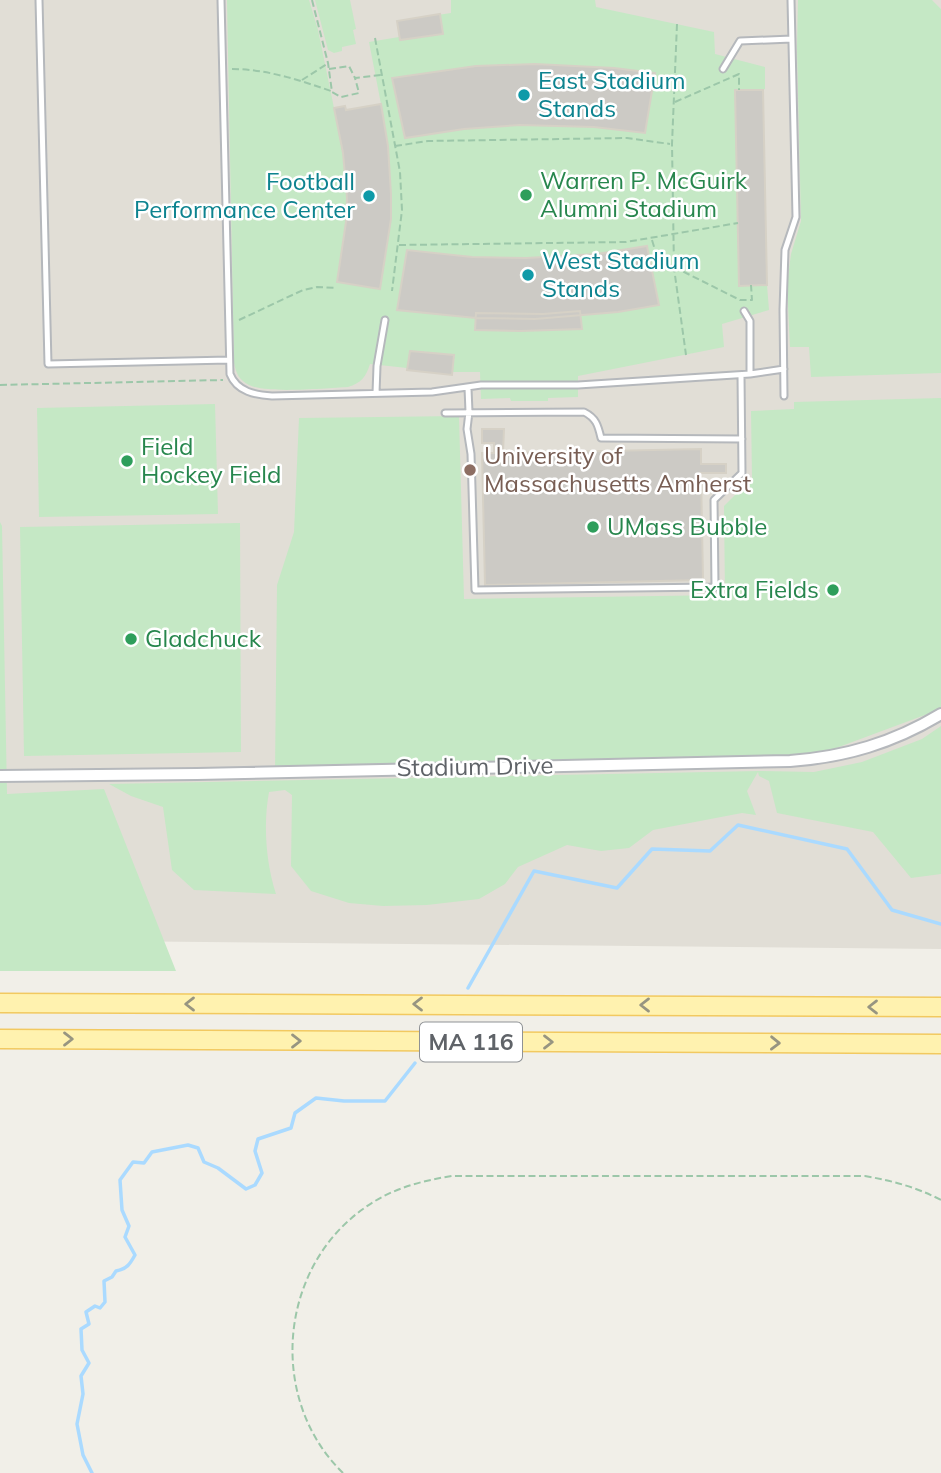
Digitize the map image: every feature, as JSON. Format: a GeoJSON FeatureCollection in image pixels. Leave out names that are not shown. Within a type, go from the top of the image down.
{"type":"FeatureCollection","features":[{"type":"Feature","properties":{"kind":"main road","name":"MA 116"},"geometry":{"type":"LineString","coordinates":[[0,1003],[941,1007]]}},
{"type":"Feature","properties":{"kind":"main road","name":"MA 116"},"geometry":{"type":"LineString","coordinates":[[0,1039],[941,1044]]}},
{"type":"Feature","properties":{"kind":"street","name":"Stadium Drive"},"geometry":{"type":"LineString","coordinates":[[0,776],[797,760],[832,757],[873,746],[909,732],[941,714]]}},
{"type":"Feature","properties":{"kind":"lane"},"geometry":{"type":"LineString","coordinates":[[39,0],[48,364],[229,360]]}},
{"type":"Feature","properties":{"kind":"lane"},"geometry":{"type":"LineString","coordinates":[[221,0],[229,360],[231,379],[242,389],[258,395],[432,392],[481,385],[578,385],[750,374],[784,369]]}},
{"type":"Feature","properties":{"kind":"lane"},"geometry":{"type":"LineString","coordinates":[[785,396],[785,250],[796,217],[791,0]]}},
{"type":"Feature","properties":{"kind":"lane"},"geometry":{"type":"LineString","coordinates":[[723,69],[740,41],[792,39]]}},
{"type":"Feature","properties":{"kind":"lane"},"geometry":{"type":"LineString","coordinates":[[744,311],[750,321],[750,374]]}},
{"type":"Feature","properties":{"kind":"lane"},"geometry":{"type":"LineString","coordinates":[[376,393],[377,366],[385,320]]}},
{"type":"Feature","properties":{"kind":"lane"},"geometry":{"type":"LineString","coordinates":[[468,388],[467,429],[471,453],[475,590],[715,587],[714,500],[742,473],[741,374]]}},
{"type":"Feature","properties":{"kind":"lane"},"geometry":{"type":"LineString","coordinates":[[444,413],[584,412],[592,416],[601,438],[742,439]]}},
{"type":"Feature","properties":{"kind":"path"},"geometry":{"type":"LineString","coordinates":[[312,0],[332,92]]}},
{"type":"Feature","properties":{"kind":"path"},"geometry":{"type":"LineString","coordinates":[[677,24],[672,144],[674,268],[687,355]]}},
{"type":"Feature","properties":{"kind":"path"},"geometry":{"type":"LineString","coordinates":[[375,38],[400,172],[402,210],[392,290]]}},
{"type":"Feature","properties":{"kind":"path"},"geometry":{"type":"LineString","coordinates":[[301,81],[328,64]]}},
{"type":"Feature","properties":{"kind":"path"},"geometry":{"type":"LineString","coordinates":[[222,69],[260,71],[301,81],[341,97],[359,93],[349,66],[329,69]]}},
{"type":"Feature","properties":{"kind":"path"},"geometry":{"type":"LineString","coordinates":[[674,103],[739,74],[739,90]]}},
{"type":"Feature","properties":{"kind":"path"},"geometry":{"type":"LineString","coordinates":[[355,78],[382,75]]}},
{"type":"Feature","properties":{"kind":"path"},"geometry":{"type":"LineString","coordinates":[[395,146],[428,141],[626,138],[672,144]]}},
{"type":"Feature","properties":{"kind":"path"},"geometry":{"type":"LineString","coordinates":[[399,245],[626,242],[738,223]]}},
{"type":"Feature","properties":{"kind":"path"},"geometry":{"type":"LineString","coordinates":[[651,237],[660,266],[668,264],[740,300],[752,300],[751,285]]}},
{"type":"Feature","properties":{"kind":"path"},"geometry":{"type":"LineString","coordinates":[[229,323],[310,288],[336,288]]}},
{"type":"Feature","properties":{"kind":"path"},"geometry":{"type":"LineString","coordinates":[[0,385],[231,379]]}},
{"type":"Feature","properties":{"kind":"path"},"geometry":{"type":"LineString","coordinates":[[343,1473],[324,1451],[301,1408],[292,1360],[292,1335],[303,1287],[313,1265],[343,1226],[382,1196],[428,1179],[452,1176],[865,1177],[895,1181],[941,1200]]}},
{"type":"Feature","properties":{"kind":"shaded area","name":"University of Massachusetts Amherst"},"geometry":{"type":"Polygon","coordinates":[[[0,0],[941,0],[941,949],[0,940],[0,0]]]}},
{"type":"Feature","properties":{"kind":"green space"},"geometry":{"type":"Polygon","coordinates":[[[227,0],[309,0],[334,108],[345,106],[346,110],[381,104],[369,42],[399,37],[397,21],[451,13],[451,0],[595,0],[596,7],[714,32],[715,54],[765,67],[763,90],[769,310],[722,324],[724,347],[578,376],[578,397],[548,398],[548,401],[481,399],[480,372],[452,372],[451,375],[370,364],[362,379],[348,387],[282,390],[249,385],[238,376],[234,363],[227,0]]]}},
{"type":"Feature","properties":{"kind":"green space"},"geometry":{"type":"Polygon","coordinates":[[[315,0],[350,0],[356,44],[342,47],[342,51],[334,53],[328,50],[315,0]]]}},
{"type":"Feature","properties":{"kind":"green space"},"geometry":{"type":"Polygon","coordinates":[[[798,0],[932,0],[941,9],[941,373],[811,377],[809,347],[790,347],[787,285],[791,254],[801,221],[798,0]]]}},
{"type":"Feature","properties":{"kind":"green space","name":"Extra Fields"},"geometry":{"type":"Polygon","coordinates":[[[941,398],[941,709],[804,760],[275,772],[277,585],[294,532],[299,418],[459,416],[464,599],[725,595],[724,506],[752,478],[751,411],[794,409],[794,402],[941,398]]]}},
{"type":"Feature","properties":{"kind":"green space","name":"Field Hockey Field"},"geometry":{"type":"Polygon","coordinates":[[[215,404],[218,514],[39,517],[37,408],[215,404]]]}},
{"type":"Feature","properties":{"kind":"green space"},"geometry":{"type":"Polygon","coordinates":[[[0,522],[7,794],[104,789],[176,971],[0,971],[0,522]]]}},
{"type":"Feature","properties":{"kind":"green space","name":"Gladchuck"},"geometry":{"type":"Polygon","coordinates":[[[240,523],[241,752],[24,756],[20,527],[240,523]]]}},
{"type":"Feature","properties":{"kind":"green space"},"geometry":{"type":"Polygon","coordinates":[[[941,726],[941,874],[911,878],[873,832],[777,813],[769,781],[759,776],[758,772],[747,791],[756,815],[742,813],[653,830],[629,848],[601,851],[567,845],[518,867],[505,884],[479,899],[427,905],[383,906],[349,903],[311,891],[291,866],[292,795],[285,790],[269,792],[266,844],[276,894],[194,890],[172,870],[163,807],[131,796],[109,784],[759,771],[814,772],[862,762],[922,739],[941,726]]]}},
{"type":"Feature","properties":{"kind":"building"},"geometry":{"type":"Polygon","coordinates":[[[440,14],[443,34],[400,40],[397,21],[440,14]]]}},
{"type":"Feature","properties":{"kind":"building","name":"East Stadium Stands"},"geometry":{"type":"Polygon","coordinates":[[[535,64],[655,73],[645,133],[594,127],[520,125],[464,129],[405,138],[392,78],[476,66],[535,64]]]}},
{"type":"Feature","properties":{"kind":"building"},"geometry":{"type":"Polygon","coordinates":[[[735,90],[763,90],[767,285],[739,286],[735,90]]]}},
{"type":"Feature","properties":{"kind":"building","name":"Football Performance Center"},"geometry":{"type":"Polygon","coordinates":[[[381,104],[388,146],[391,219],[380,289],[337,282],[347,198],[343,153],[334,108],[345,106],[346,110],[381,104]]]}},
{"type":"Feature","properties":{"kind":"building","name":"West Stadium Stands"},"geometry":{"type":"Polygon","coordinates":[[[647,246],[659,305],[618,312],[535,319],[476,318],[397,310],[407,250],[472,257],[526,258],[597,254],[647,246]]]}},
{"type":"Feature","properties":{"kind":"building"},"geometry":{"type":"Polygon","coordinates":[[[580,311],[582,329],[475,330],[476,313],[543,314],[580,311]]]}},
{"type":"Feature","properties":{"kind":"building"},"geometry":{"type":"Polygon","coordinates":[[[410,351],[454,355],[452,375],[407,370],[410,351]]]}},
{"type":"Feature","properties":{"kind":"building","name":"UMass Bubble"},"geometry":{"type":"Polygon","coordinates":[[[482,429],[504,429],[503,453],[701,449],[701,464],[726,464],[726,473],[701,473],[703,580],[485,585],[482,453],[494,453],[494,443],[482,443],[482,429]]]}},
{"type":"Feature","properties":{"kind":"waterway"},"geometry":{"type":"LineString","coordinates":[[468,988],[534,871],[617,888],[652,849],[710,851],[738,825],[847,849],[892,910],[941,924]]}},
{"type":"Feature","properties":{"kind":"waterway"},"geometry":{"type":"LineString","coordinates":[[92,1473],[83,1455],[77,1424],[83,1394],[81,1376],[89,1363],[82,1350],[81,1329],[89,1324],[86,1312],[95,1306],[100,1308],[105,1302],[104,1281],[116,1271],[128,1266],[135,1255],[125,1237],[129,1226],[122,1210],[120,1180],[133,1162],[144,1163],[152,1152],[188,1145],[198,1148],[204,1162],[218,1168],[246,1189],[255,1185],[262,1173],[255,1151],[258,1139],[291,1128],[295,1113],[316,1098],[385,1101],[415,1063]]}},
{"type":"Feature","properties":{"kind":"place","name":"East Stadium Stands"},"geometry":{"type":"Point","coordinates":[524,95]}},
{"type":"Feature","properties":{"kind":"place","name":"Warren P. McGuirk Alumni Stadium"},"geometry":{"type":"Point","coordinates":[526,195]}},
{"type":"Feature","properties":{"kind":"place","name":"Football Performance Center"},"geometry":{"type":"Point","coordinates":[369,196]}},
{"type":"Feature","properties":{"kind":"place","name":"West Stadium Stands"},"geometry":{"type":"Point","coordinates":[528,275]}},
{"type":"Feature","properties":{"kind":"place","name":"Field Hockey Field"},"geometry":{"type":"Point","coordinates":[127,461]}},
{"type":"Feature","properties":{"kind":"place","name":"University of Massachusetts Amherst"},"geometry":{"type":"Point","coordinates":[470,470]}},
{"type":"Feature","properties":{"kind":"place","name":"UMass Bubble"},"geometry":{"type":"Point","coordinates":[593,527]}},
{"type":"Feature","properties":{"kind":"place","name":"Extra Fields"},"geometry":{"type":"Point","coordinates":[833,590]}},
{"type":"Feature","properties":{"kind":"place","name":"Gladchuck"},"geometry":{"type":"Point","coordinates":[131,639]}}]}
